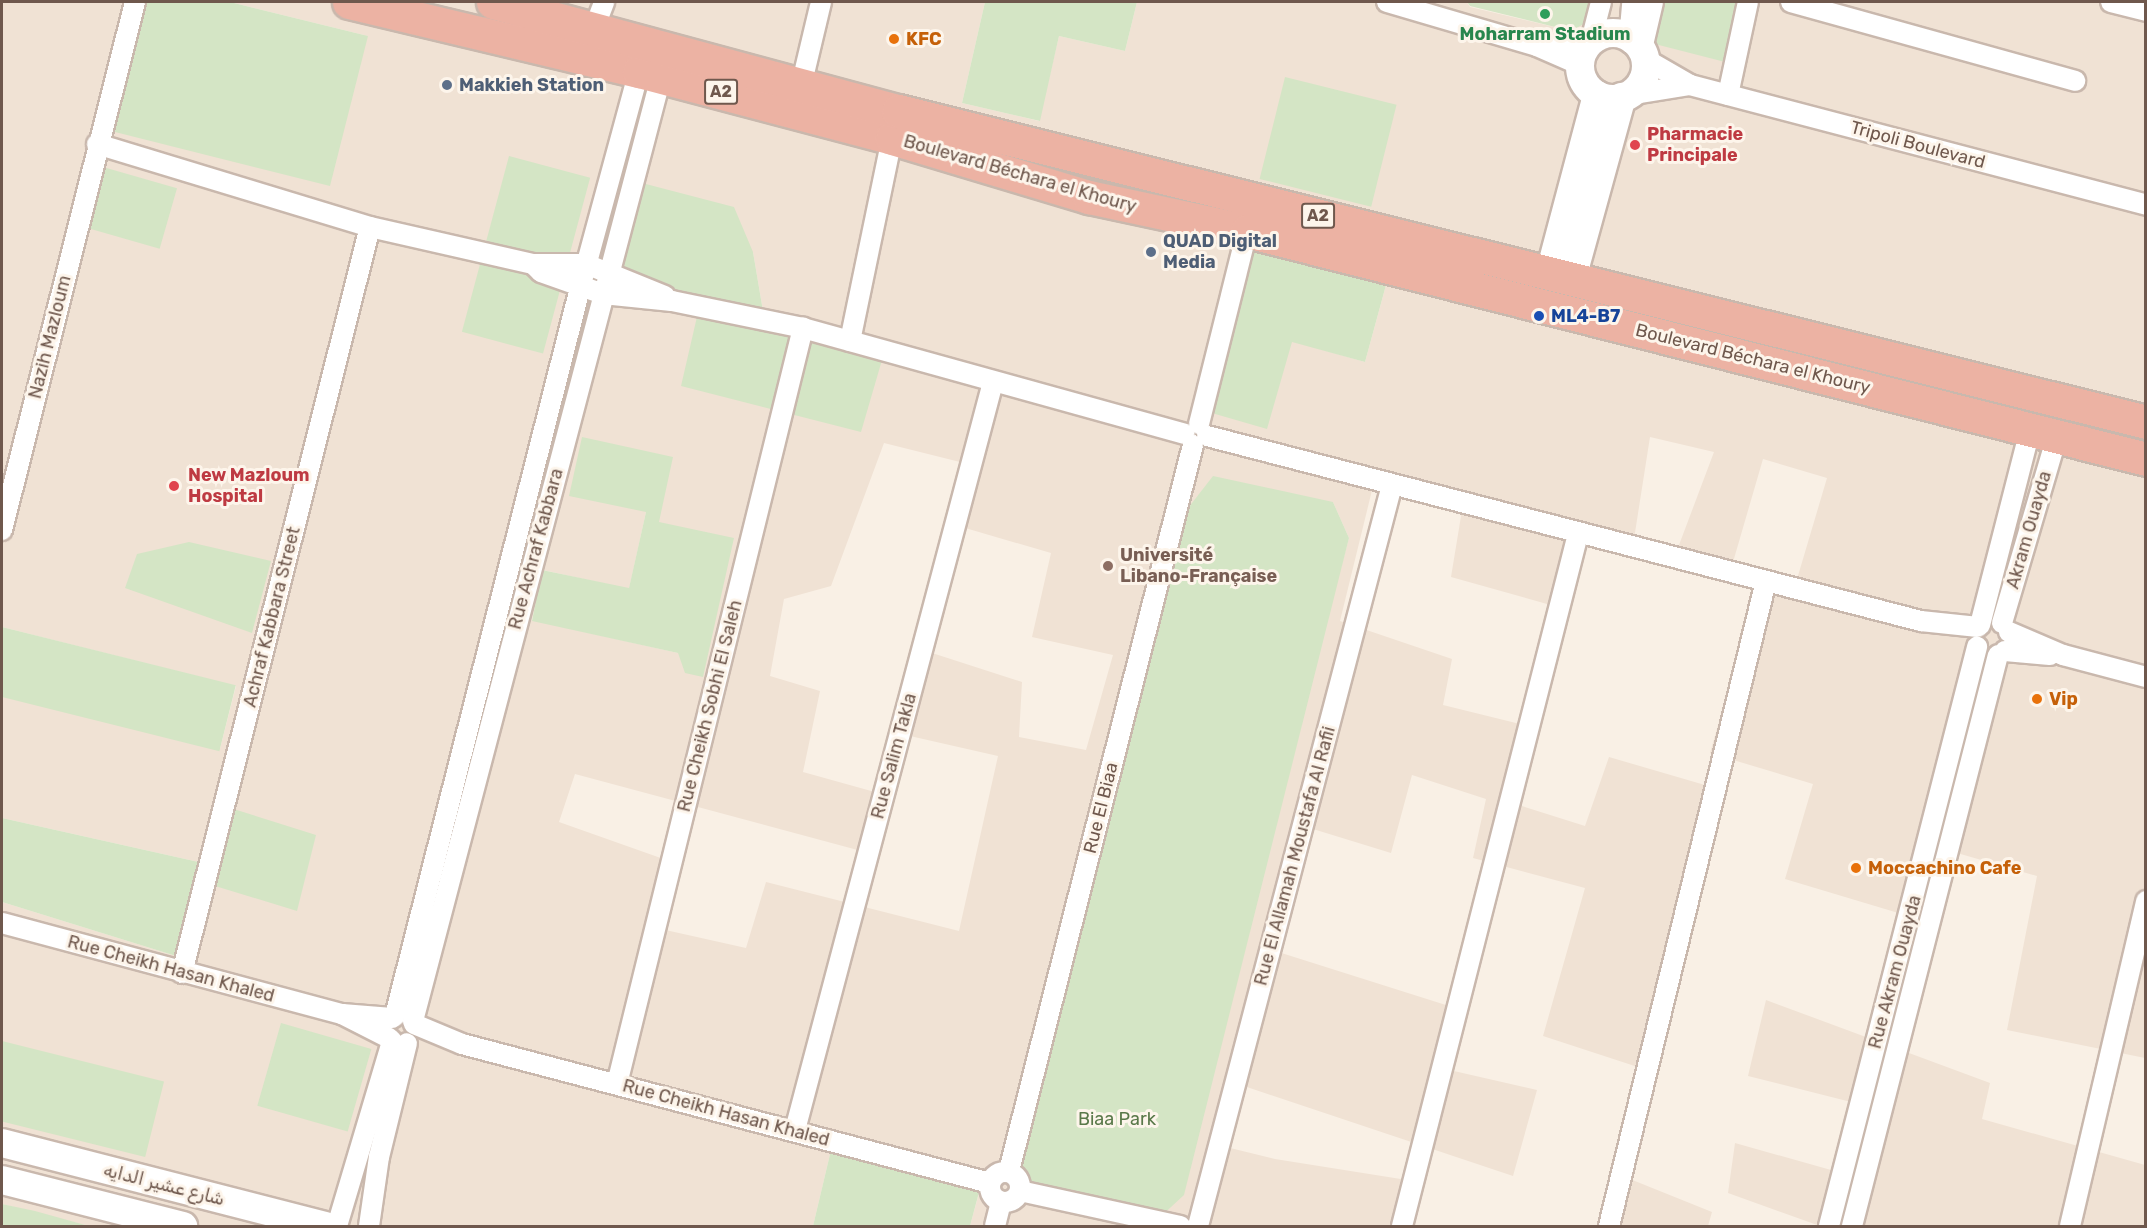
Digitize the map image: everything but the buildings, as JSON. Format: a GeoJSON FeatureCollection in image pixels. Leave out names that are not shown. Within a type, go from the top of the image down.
{"type":"FeatureCollection","features":[{"type":"Feature","properties":{"kind":"highway","name":"Boulevard Béchara el Khoury"},"geometry":{"type":"LineString","coordinates":[[349,2],[650,74],[895,124],[1561,275],[2145,422]]}},
{"type":"Feature","properties":{"kind":"highway","name":"Boulevard Béchara el Khoury"},"geometry":{"type":"LineString","coordinates":[[502,2],[600,14],[802,82],[895,124],[1089,197],[1247,231],[2145,459]]}},
{"type":"Feature","properties":{"kind":"highway"},"geometry":{"type":"LineString","coordinates":[[1785,367],[1792,333]]}},
{"type":"Feature","properties":{"kind":"street","name":"Nazih Mazloum"},"geometry":{"type":"LineString","coordinates":[[2,530],[7,488],[135,2]]}},
{"type":"Feature","properties":{"kind":"street"},"geometry":{"type":"LineString","coordinates":[[802,82],[821,2]]}},
{"type":"Feature","properties":{"kind":"street"},"geometry":{"type":"LineString","coordinates":[[1387,2],[1427,8],[1537,46],[1577,48],[1591,46],[1624,35],[1640,50]]}},
{"type":"Feature","properties":{"kind":"street"},"geometry":{"type":"LineString","coordinates":[[1601,2],[1585,83],[1615,96]]}},
{"type":"Feature","properties":{"kind":"street"},"geometry":{"type":"LineString","coordinates":[[1591,46],[1617,18],[1622,2]]}},
{"type":"Feature","properties":{"kind":"street"},"geometry":{"type":"LineString","coordinates":[[1561,275],[1615,96],[1642,80],[1636,2]]}},
{"type":"Feature","properties":{"kind":"street"},"geometry":{"type":"LineString","coordinates":[[1640,50],[1653,2]]}},
{"type":"Feature","properties":{"kind":"street"},"geometry":{"type":"LineString","coordinates":[[1728,95],[1748,2]]}},
{"type":"Feature","properties":{"kind":"street"},"geometry":{"type":"LineString","coordinates":[[1791,2],[2075,81]]}},
{"type":"Feature","properties":{"kind":"street"},"geometry":{"type":"LineString","coordinates":[[2111,2],[2145,11]]}},
{"type":"Feature","properties":{"kind":"street","name":"Tripoli Boulevard"},"geometry":{"type":"LineString","coordinates":[[1640,50],[1690,85],[2145,205]]}},
{"type":"Feature","properties":{"kind":"street","name":"Rue Achraf Kabbara"},"geometry":{"type":"LineString","coordinates":[[369,1227],[377,1167],[402,1030],[580,288],[650,74]]}},
{"type":"Feature","properties":{"kind":"street","name":"Rue Achraf Kabbara"},"geometry":{"type":"LineString","coordinates":[[337,1227],[402,1030],[603,294],[650,74]]}},
{"type":"Feature","properties":{"kind":"street","name":"Tripoli Boulevard"},"geometry":{"type":"LineString","coordinates":[[1615,96],[1690,85]]}},
{"type":"Feature","properties":{"kind":"street"},"geometry":{"type":"LineString","coordinates":[[850,340],[895,124]]}},
{"type":"Feature","properties":{"kind":"street"},"geometry":{"type":"LineString","coordinates":[[97,144],[370,227],[532,264],[586,264],[672,301]]}},
{"type":"Feature","properties":{"kind":"street","name":"Achraf Kabbara Street"},"geometry":{"type":"LineString","coordinates":[[182,973],[370,227]]}},
{"type":"Feature","properties":{"kind":"street","name":"Rue El Biaa"},"geometry":{"type":"LineString","coordinates":[[1009,1172],[1247,231]]}},
{"type":"Feature","properties":{"kind":"street"},"geometry":{"type":"LineString","coordinates":[[532,264],[580,288],[603,294],[672,301],[803,328],[993,382],[1978,635],[1990,656],[2003,640]]}},
{"type":"Feature","properties":{"kind":"street","name":"Rue Cheikh Sobhi El Saleh"},"geometry":{"type":"LineString","coordinates":[[617,1084],[803,328]]}},
{"type":"Feature","properties":{"kind":"street","name":"Rue Salim Takla"},"geometry":{"type":"LineString","coordinates":[[795,1130],[993,382]]}},
{"type":"Feature","properties":{"kind":"street","name":"Rue Akram Ouayda"},"geometry":{"type":"LineString","coordinates":[[1828,1227],[1978,635],[2043,433]]}},
{"type":"Feature","properties":{"kind":"street","name":"Akram Ouayda"},"geometry":{"type":"LineString","coordinates":[[2003,640],[2043,433]]}},
{"type":"Feature","properties":{"kind":"street","name":"Rue El Allamah Moustafa Al Rafii"},"geometry":{"type":"LineString","coordinates":[[1197,1227],[1392,485]]}},
{"type":"Feature","properties":{"kind":"street"},"geometry":{"type":"LineString","coordinates":[[1402,1227],[1578,534]]}},
{"type":"Feature","properties":{"kind":"street"},"geometry":{"type":"LineString","coordinates":[[1610,1227],[1766,581]]}},
{"type":"Feature","properties":{"kind":"street"},"geometry":{"type":"LineString","coordinates":[[1978,635],[1987,621],[2003,640],[2145,677]]}},
{"type":"Feature","properties":{"kind":"street","name":"Rue Akram Ouayda"},"geometry":{"type":"LineString","coordinates":[[1852,1227],[2003,640]]}},
{"type":"Feature","properties":{"kind":"street"},"geometry":{"type":"LineString","coordinates":[[2070,1227],[2145,902]]}},
{"type":"Feature","properties":{"kind":"street","name":"Rue Cheikh Hasan Khaled"},"geometry":{"type":"LineString","coordinates":[[2,923],[182,973],[795,1130],[990,1183]]}},
{"type":"Feature","properties":{"kind":"street","name":"شارع عشير الدايه"},"geometry":{"type":"LineString","coordinates":[[2,1143],[326,1227]]}},
{"type":"Feature","properties":{"kind":"street"},"geometry":{"type":"LineString","coordinates":[[1009,1172],[1016,1175],[1020,1191],[1010,1202],[1001,1202],[990,1191],[990,1183],[994,1176],[1009,1172]]}},
{"type":"Feature","properties":{"kind":"street","name":"شارع عشير الدايه"},"geometry":{"type":"LineString","coordinates":[[2,1180],[183,1227]]}},
{"type":"Feature","properties":{"kind":"street"},"geometry":{"type":"LineString","coordinates":[[1020,1191],[1180,1227]]}},
{"type":"Feature","properties":{"kind":"street"},"geometry":{"type":"LineString","coordinates":[[995,1227],[1001,1202]]}},
{"type":"Feature","properties":{"kind":"shaded area"},"geometry":{"type":"Polygon","coordinates":[[[2,2],[144,2],[368,36],[230,2],[985,2],[962,103],[1039,121],[1059,36],[1125,51],[1137,2],[1467,2],[1470,7],[1571,31],[1594,2],[2145,2],[2145,1058],[2007,1030],[2037,876],[1926,844],[1905,915],[1785,879],[1813,784],[1710,753],[1758,587],[1792,596],[1827,478],[1763,459],[1731,569],[1676,553],[1714,452],[1650,437],[1634,539],[1577,524],[1554,606],[1451,577],[1463,504],[1375,478],[1340,621],[1452,659],[1443,705],[1520,724],[1509,802],[1585,826],[1609,757],[1722,790],[1650,1071],[1543,1036],[1585,888],[1473,858],[1486,799],[1412,775],[1391,853],[1300,825],[1272,950],[1449,1006],[1432,1066],[1537,1090],[1513,1176],[1235,1083],[1218,1145],[1275,1159],[1407,1180],[1397,1226],[970,1226],[981,1186],[831,1150],[813,1226],[89,1226],[2,1204],[2,902],[176,956],[203,863],[2,818],[2,695],[220,749],[236,686],[2,627],[2,2]],[[753,252],[699,308],[764,317],[753,252]],[[1386,285],[1292,341],[1365,362],[1386,285]],[[884,443],[831,586],[784,599],[770,676],[820,691],[803,772],[882,794],[865,852],[575,774],[559,822],[672,862],[661,929],[746,948],[766,882],[959,931],[998,756],[910,736],[929,652],[1022,682],[1019,737],[1086,750],[1113,655],[1032,637],[1051,553],[955,525],[968,464],[884,443]],[[1333,502],[1322,638],[1349,538],[1333,502]],[[646,512],[629,589],[543,570],[532,620],[678,653],[659,522],[646,512]]]}},
{"type":"Feature","properties":{"kind":"shaded area"},"geometry":{"type":"Polygon","coordinates":[[[1766,1000],[1990,1083],[1982,1119],[2145,1165],[2145,1226],[1820,1226],[1728,1193],[1735,1143],[1831,1170],[1851,1102],[1748,1076],[1766,1000]]]}},
{"type":"Feature","properties":{"kind":"shaded area"},"geometry":{"type":"Polygon","coordinates":[[[1615,1173],[1712,1212],[1708,1226],[1601,1226],[1615,1173]]]}},
{"type":"Feature","properties":{"kind":"green space"},"geometry":{"type":"Polygon","coordinates":[[[144,2],[230,2],[368,36],[330,186],[111,131],[144,2]]]}},
{"type":"Feature","properties":{"kind":"green space"},"geometry":{"type":"Polygon","coordinates":[[[985,2],[1137,2],[1125,51],[1059,36],[1040,121],[962,103],[985,2]]]}},
{"type":"Feature","properties":{"kind":"green space","name":"Moharram Stadium"},"geometry":{"type":"Polygon","coordinates":[[[1467,2],[1594,2],[1589,21],[1571,31],[1470,6],[1467,2]]]}},
{"type":"Feature","properties":{"kind":"green space"},"geometry":{"type":"Polygon","coordinates":[[[1660,2],[1742,2],[1729,63],[1651,43],[1660,2]]]}},
{"type":"Feature","properties":{"kind":"green space"},"geometry":{"type":"Polygon","coordinates":[[[1285,77],[1397,105],[1371,207],[1260,179],[1285,77]]]}},
{"type":"Feature","properties":{"kind":"green space"},"geometry":{"type":"Polygon","coordinates":[[[509,156],[590,178],[543,354],[462,332],[509,156]]]}},
{"type":"Feature","properties":{"kind":"green space"},"geometry":{"type":"Polygon","coordinates":[[[103,167],[177,188],[160,249],[86,228],[103,167]]]}},
{"type":"Feature","properties":{"kind":"green space"},"geometry":{"type":"Polygon","coordinates":[[[619,177],[734,207],[753,252],[764,317],[882,360],[861,432],[681,386],[699,308],[597,280],[619,177]]]}},
{"type":"Feature","properties":{"kind":"green space"},"geometry":{"type":"Polygon","coordinates":[[[1244,245],[1386,285],[1365,362],[1292,342],[1267,429],[1198,409],[1244,245]]]}},
{"type":"Feature","properties":{"kind":"green space"},"geometry":{"type":"Polygon","coordinates":[[[582,437],[673,457],[659,522],[734,538],[703,677],[685,673],[678,653],[532,621],[542,570],[629,588],[646,512],[569,496],[582,437]]]}},
{"type":"Feature","properties":{"kind":"green space","name":"Biaa Park"},"geometry":{"type":"Polygon","coordinates":[[[1213,476],[1333,502],[1349,538],[1184,1195],[1157,1220],[1038,1196],[1018,1165],[1185,512],[1213,476]]]}},
{"type":"Feature","properties":{"kind":"green space"},"geometry":{"type":"Polygon","coordinates":[[[189,542],[271,561],[252,633],[125,588],[137,554],[189,542]]]}},
{"type":"Feature","properties":{"kind":"green space"},"geometry":{"type":"Polygon","coordinates":[[[2,627],[236,685],[219,751],[2,697],[2,627]]]}},
{"type":"Feature","properties":{"kind":"green space"},"geometry":{"type":"Polygon","coordinates":[[[224,806],[316,835],[297,911],[202,882],[176,956],[2,902],[2,818],[203,863],[224,806]]]}},
{"type":"Feature","properties":{"kind":"green space"},"geometry":{"type":"Polygon","coordinates":[[[281,1023],[371,1049],[348,1132],[257,1106],[281,1023]]]}},
{"type":"Feature","properties":{"kind":"green space"},"geometry":{"type":"Polygon","coordinates":[[[2,1041],[164,1081],[145,1157],[2,1121],[2,1041]]]}},
{"type":"Feature","properties":{"kind":"green space"},"geometry":{"type":"Polygon","coordinates":[[[831,1150],[981,1185],[970,1226],[813,1226],[831,1150]]]}},
{"type":"Feature","properties":{"kind":"green space"},"geometry":{"type":"Polygon","coordinates":[[[2,1204],[35,1211],[89,1226],[2,1226],[2,1204]]]}},
{"type":"Feature","properties":{"kind":"place","name":"Moharram Stadium"},"geometry":{"type":"Point","coordinates":[1545,14]}},
{"type":"Feature","properties":{"kind":"place","name":"KFC"},"geometry":{"type":"Point","coordinates":[894,39]}},
{"type":"Feature","properties":{"kind":"place","name":"Makkieh Station"},"geometry":{"type":"Point","coordinates":[447,85]}},
{"type":"Feature","properties":{"kind":"place","name":"Pharmacie Principale"},"geometry":{"type":"Point","coordinates":[1635,145]}},
{"type":"Feature","properties":{"kind":"place","name":"QUAD Digital Media"},"geometry":{"type":"Point","coordinates":[1151,252]}},
{"type":"Feature","properties":{"kind":"place","name":"ML4-B7"},"geometry":{"type":"Point","coordinates":[1539,316]}},
{"type":"Feature","properties":{"kind":"place","name":"New Mazloum Hospital"},"geometry":{"type":"Point","coordinates":[174,486]}},
{"type":"Feature","properties":{"kind":"place","name":"Université Libano-Française"},"geometry":{"type":"Point","coordinates":[1108,566]}},
{"type":"Feature","properties":{"kind":"place","name":"Vip"},"geometry":{"type":"Point","coordinates":[2037,699]}},
{"type":"Feature","properties":{"kind":"place","name":"Moccachino Cafe"},"geometry":{"type":"Point","coordinates":[1856,868]}}]}
